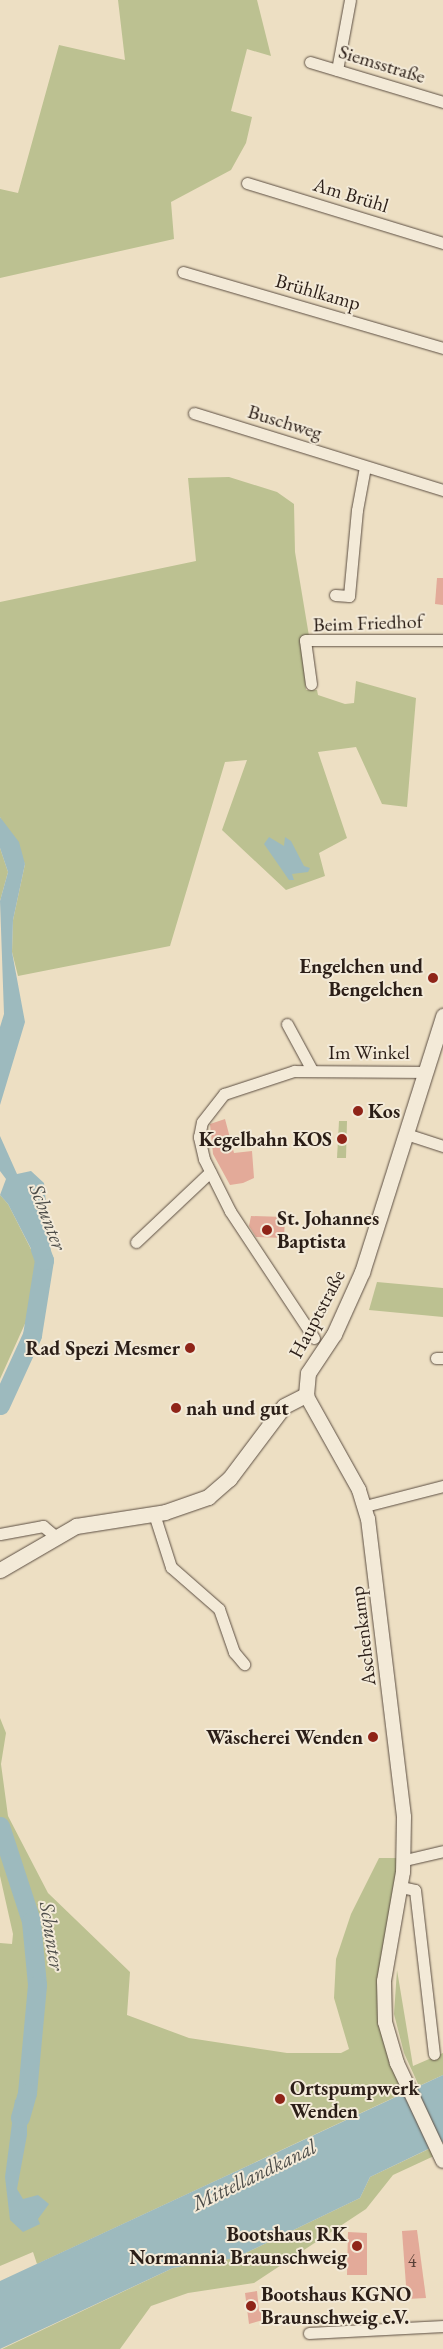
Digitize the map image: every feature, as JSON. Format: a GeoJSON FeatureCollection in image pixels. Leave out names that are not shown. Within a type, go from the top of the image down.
{"type":"FeatureCollection","features":[{"type":"Feature","properties":{"kind":"main road","name":"Hauptstraße"},"geometry":{"type":"LineString","coordinates":[[306,1395],[308,1373],[334,1334],[362,1272],[443,1016]]}},
{"type":"Feature","properties":{"kind":"main road"},"geometry":{"type":"LineString","coordinates":[[0,1570],[55,1536],[102,1519],[154,1514],[187,1506],[216,1491],[278,1412],[306,1395]]}},
{"type":"Feature","properties":{"kind":"street"},"geometry":{"type":"LineString","coordinates":[[337,70],[350,0]]}},
{"type":"Feature","properties":{"kind":"street","name":"Siemsstraße"},"geometry":{"type":"LineString","coordinates":[[310,62],[443,102]]}},
{"type":"Feature","properties":{"kind":"street","name":"Am Brühl"},"geometry":{"type":"LineString","coordinates":[[247,183],[443,243]]}},
{"type":"Feature","properties":{"kind":"street","name":"Brühlkamp"},"geometry":{"type":"LineString","coordinates":[[183,272],[443,348]]}},
{"type":"Feature","properties":{"kind":"street","name":"Buschweg"},"geometry":{"type":"LineString","coordinates":[[194,413],[443,490]]}},
{"type":"Feature","properties":{"kind":"street"},"geometry":{"type":"LineString","coordinates":[[335,595],[349,596],[357,510],[365,467]]}},
{"type":"Feature","properties":{"kind":"street","name":"Beim Friedhof"},"geometry":{"type":"LineString","coordinates":[[311,684],[305,640],[443,640]]}},
{"type":"Feature","properties":{"kind":"street","name":"Im Winkel"},"geometry":{"type":"LineString","coordinates":[[287,1024],[312,1070]]}},
{"type":"Feature","properties":{"kind":"street","name":"Im Winkel"},"geometry":{"type":"LineString","coordinates":[[314,1338],[242,1235],[210,1172],[199,1137],[202,1122],[214,1103],[242,1087],[312,1070],[426,1072]]}},
{"type":"Feature","properties":{"kind":"street"},"geometry":{"type":"LineString","coordinates":[[406,1134],[443,1146]]}},
{"type":"Feature","properties":{"kind":"street"},"geometry":{"type":"LineString","coordinates":[[136,1242],[210,1172]]}},
{"type":"Feature","properties":{"kind":"street","name":"Aschenkamp"},"geometry":{"type":"LineString","coordinates":[[306,1395],[365,1506],[404,1817],[402,1886],[383,1994],[388,2036],[405,2079],[442,2158]]}},
{"type":"Feature","properties":{"kind":"street"},"geometry":{"type":"LineString","coordinates":[[365,1506],[443,1486]]}},
{"type":"Feature","properties":{"kind":"street"},"geometry":{"type":"LineString","coordinates":[[154,1514],[171,1568],[219,1609],[234,1652],[244,1664]]}},
{"type":"Feature","properties":{"kind":"street"},"geometry":{"type":"LineString","coordinates":[[0,1534],[43,1526],[55,1536]]}},
{"type":"Feature","properties":{"kind":"street"},"geometry":{"type":"LineString","coordinates":[[404,1860],[443,1850]]}},
{"type":"Feature","properties":{"kind":"street"},"geometry":{"type":"LineString","coordinates":[[402,1886],[415,1890],[434,2054]]}},
{"type":"Feature","properties":{"kind":"street"},"geometry":{"type":"LineString","coordinates":[[309,2333],[443,2326]]}},
{"type":"Feature","properties":{"kind":"green space"},"geometry":{"type":"Polygon","coordinates":[[[118,0],[257,0],[271,56],[247,49],[231,111],[252,117],[246,143],[231,170],[171,202],[174,239],[0,278],[0,189],[18,193],[59,45],[125,60],[118,0]]]}},
{"type":"Feature","properties":{"kind":"green space"},"geometry":{"type":"Polygon","coordinates":[[[229,477],[277,492],[294,504],[295,552],[309,636],[301,637],[306,690],[317,690],[318,695],[345,704],[354,703],[356,681],[416,698],[407,807],[382,804],[356,747],[318,752],[347,838],[319,853],[325,876],[286,890],[222,830],[247,760],[225,762],[170,946],[18,976],[12,952],[13,920],[25,864],[0,817],[0,602],[196,561],[188,478],[229,477]]]}},
{"type":"Feature","properties":{"kind":"green space"},"geometry":{"type":"Polygon","coordinates":[[[0,848],[8,872],[0,901],[0,848]]]}},
{"type":"Feature","properties":{"kind":"green space","name":"Kegelbahn KOS"},"geometry":{"type":"Polygon","coordinates":[[[339,1121],[347,1121],[346,1158],[337,1158],[339,1121]]]}},
{"type":"Feature","properties":{"kind":"green space"},"geometry":{"type":"Polygon","coordinates":[[[0,1195],[8,1204],[42,1271],[52,1264],[0,1379],[0,1195]]]}},
{"type":"Feature","properties":{"kind":"green space"},"geometry":{"type":"Polygon","coordinates":[[[377,1282],[443,1288],[443,1317],[369,1310],[377,1282]]]}},
{"type":"Feature","properties":{"kind":"green space"},"geometry":{"type":"Polygon","coordinates":[[[0,1718],[6,1733],[1,1764],[8,1816],[48,1893],[130,1972],[127,2015],[189,2038],[287,2053],[341,2053],[349,2049],[334,1998],[336,1959],[351,1914],[379,1858],[400,1858],[380,1974],[406,2092],[37,2264],[33,2252],[0,2266],[0,1943],[12,1944],[13,1934],[0,1876],[0,1718]]]}},
{"type":"Feature","properties":{"kind":"green space"},"geometry":{"type":"Polygon","coordinates":[[[397,1970],[413,2066],[443,2053],[443,2075],[419,2086],[404,2053],[394,2014],[397,1970]]]}},
{"type":"Feature","properties":{"kind":"green space"},"geometry":{"type":"Polygon","coordinates":[[[431,2148],[434,2156],[393,2175],[366,2209],[254,2283],[188,2293],[151,2306],[120,2349],[2,2349],[173,2268],[235,2258],[360,2198],[370,2177],[431,2148]]]}},
{"type":"Feature","properties":{"kind":"water"},"geometry":{"type":"Polygon","coordinates":[[[0,817],[19,842],[25,864],[13,920],[12,952],[25,1022],[0,1105],[0,1027],[4,1014],[0,901],[8,872],[0,848],[0,817]]]}},
{"type":"Feature","properties":{"kind":"water"},"geometry":{"type":"Polygon","coordinates":[[[269,837],[284,846],[285,837],[291,841],[304,866],[310,868],[308,872],[292,874],[294,880],[289,880],[264,844],[269,837]]]}},
{"type":"Feature","properties":{"kind":"water"},"geometry":{"type":"Polygon","coordinates":[[[0,1136],[17,1174],[31,1171],[44,1183],[52,1264],[43,1272],[8,1204],[0,1195],[6,1179],[0,1171],[0,1136]]]}},
{"type":"Feature","properties":{"kind":"water","name":"Mittellandkanal"},"geometry":{"type":"Polygon","coordinates":[[[443,2075],[443,2142],[370,2177],[360,2198],[235,2258],[173,2268],[0,2349],[0,2281],[443,2075]]]}},
{"type":"Feature","properties":{"kind":"water"},"geometry":{"type":"Polygon","coordinates":[[[27,2093],[27,2135],[17,2189],[23,2199],[38,2195],[49,2204],[38,2219],[40,2224],[23,2232],[10,2220],[5,2177],[15,2100],[27,2093]]]}},
{"type":"Feature","properties":{"kind":"building"},"geometry":{"type":"Polygon","coordinates":[[[437,578],[443,578],[443,605],[435,604],[437,578]]]}},
{"type":"Feature","properties":{"kind":"building"},"geometry":{"type":"Polygon","coordinates":[[[225,1119],[234,1153],[252,1151],[254,1178],[243,1183],[230,1185],[213,1154],[210,1124],[225,1119]]]}},
{"type":"Feature","properties":{"kind":"building","name":"St. Johannes Baptista"},"geometry":{"type":"Polygon","coordinates":[[[251,1216],[285,1217],[284,1238],[256,1237],[249,1226],[251,1216]]]}},
{"type":"Feature","properties":{"kind":"building"},"geometry":{"type":"Polygon","coordinates":[[[417,2230],[426,2298],[407,2299],[402,2231],[417,2230]]]}},
{"type":"Feature","properties":{"kind":"building","name":"Bootshaus RK Normannia Braunschweig"},"geometry":{"type":"Polygon","coordinates":[[[348,2232],[367,2233],[367,2275],[347,2275],[348,2232]]]}},
{"type":"Feature","properties":{"kind":"building","name":"Bootshaus KGNO Braunschweig e.V."},"geometry":{"type":"Polygon","coordinates":[[[257,2291],[259,2311],[269,2309],[270,2318],[249,2324],[245,2293],[257,2291]]]}},
{"type":"Feature","properties":{"kind":"waterway","name":"Schunter"},"geometry":{"type":"LineString","coordinates":[[0,1405],[32,1335],[44,1260],[40,1249]]}},
{"type":"Feature","properties":{"kind":"waterway","name":"Schunter"},"geometry":{"type":"LineString","coordinates":[[0,1826],[31,1921],[37,1985],[27,2093],[20,2118]]}},
{"type":"Feature","properties":{"kind":"place","name":"Engelchen und Bengelchen"},"geometry":{"type":"Point","coordinates":[433,978]}},
{"type":"Feature","properties":{"kind":"place","name":"Kos"},"geometry":{"type":"Point","coordinates":[358,1111]}},
{"type":"Feature","properties":{"kind":"place","name":"Kegelbahn KOS"},"geometry":{"type":"Point","coordinates":[342,1139]}},
{"type":"Feature","properties":{"kind":"place","name":"St. Johannes Baptista"},"geometry":{"type":"Point","coordinates":[267,1230]}},
{"type":"Feature","properties":{"kind":"place","name":"Rad Spezi Mesmer"},"geometry":{"type":"Point","coordinates":[190,1348]}},
{"type":"Feature","properties":{"kind":"place","name":"nah und gut"},"geometry":{"type":"Point","coordinates":[176,1408]}},
{"type":"Feature","properties":{"kind":"place","name":"Wäscherei Wenden"},"geometry":{"type":"Point","coordinates":[373,1737]}},
{"type":"Feature","properties":{"kind":"place","name":"Ortspumpwerk Wenden"},"geometry":{"type":"Point","coordinates":[280,2099]}},
{"type":"Feature","properties":{"kind":"place","name":"Bootshaus RK Normannia Braunschweig"},"geometry":{"type":"Point","coordinates":[357,2246]}},
{"type":"Feature","properties":{"kind":"place","name":"Bootshaus KGNO Braunschweig e.V."},"geometry":{"type":"Point","coordinates":[251,2306]}}]}
